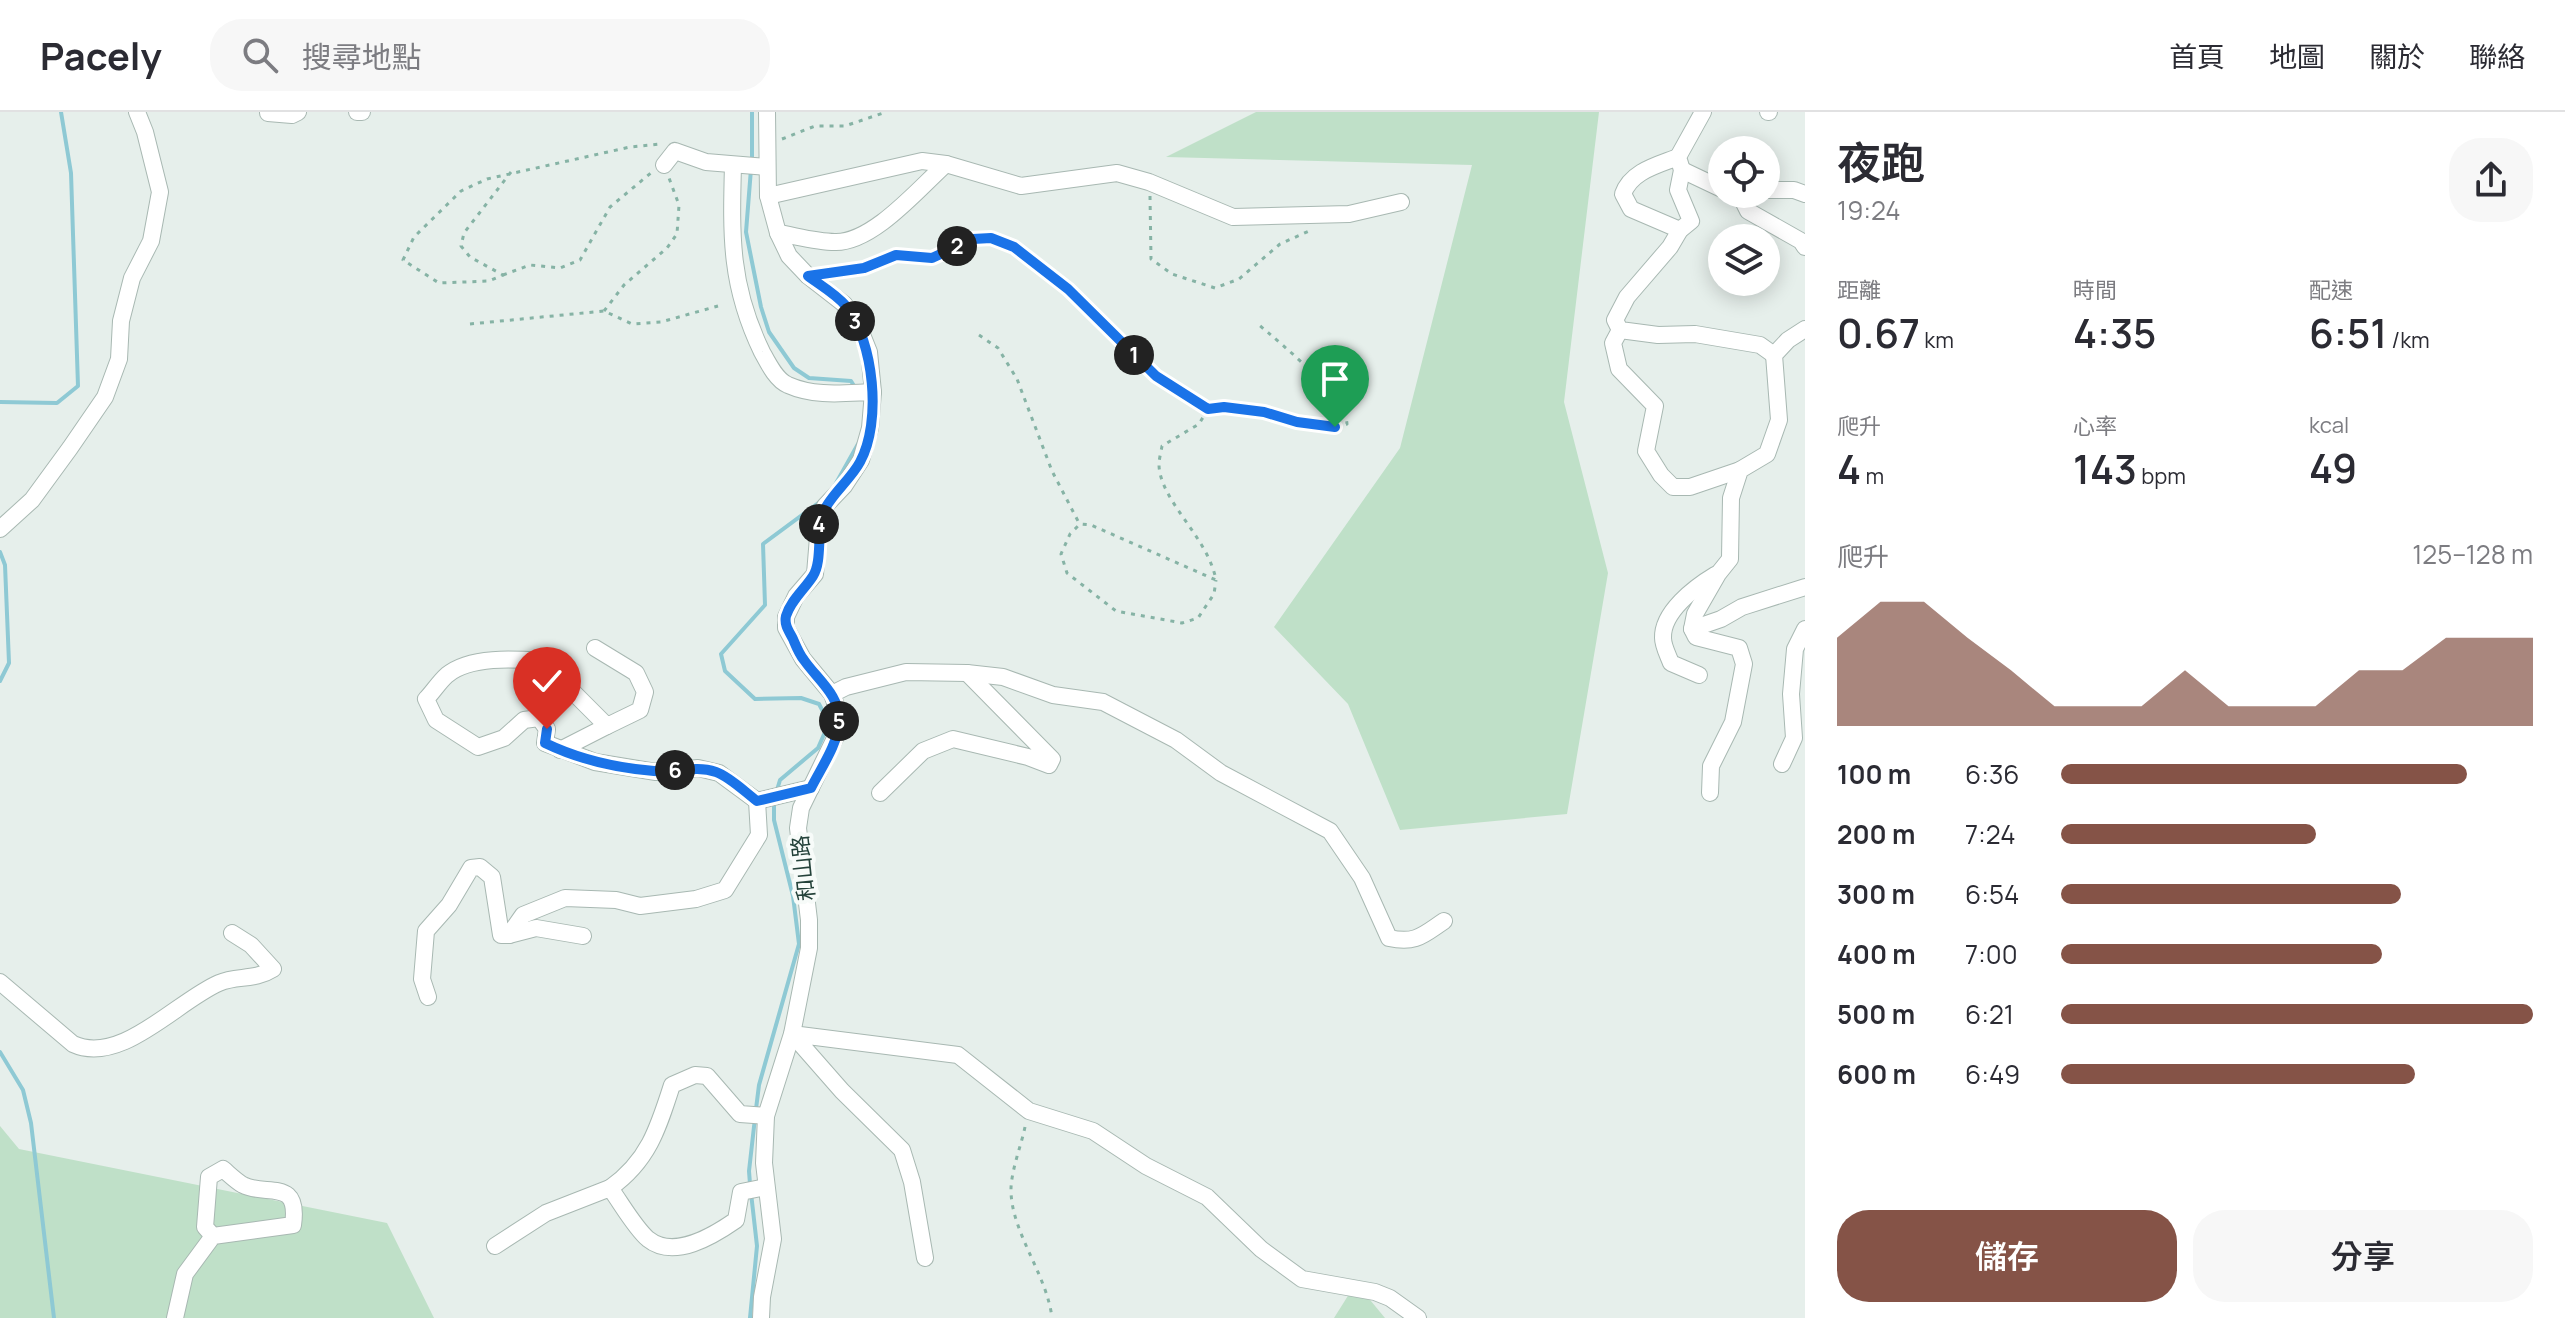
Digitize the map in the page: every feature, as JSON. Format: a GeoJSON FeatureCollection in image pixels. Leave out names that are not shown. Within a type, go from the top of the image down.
{"type":"FeatureCollection","features":[{"type":"Feature","properties":{"kind":"street"},"geometry":{"type":"LineString","coordinates":[[0,529],[32,500],[70,448],[105,397],[119,359],[121,321],[132,278],[151,241],[160,192],[137,112]]}},
{"type":"Feature","properties":{"kind":"street"},"geometry":{"type":"LineString","coordinates":[[268,113],[292,115],[298,112]]}},
{"type":"Feature","properties":{"kind":"street"},"geometry":{"type":"LineString","coordinates":[[767,112],[768,196],[778,233],[789,256],[808,276],[844,304],[859,327],[869,352],[873,392],[870,428],[861,460],[844,486],[825,506],[819,525],[815,574],[796,596],[786,617],[786,628],[803,659],[832,694],[846,687],[906,672],[967,673],[1003,677],[1053,695],[1103,702],[1176,740],[1221,773],[1330,831],[1362,878],[1389,938],[1405,942],[1418,939],[1444,921]]}},
{"type":"Feature","properties":{"kind":"street"},"geometry":{"type":"LineString","coordinates":[[1620,330],[1615,320],[1627,297],[1670,247],[1680,230],[1691,221],[1678,190],[1680,164],[1703,112]]}},
{"type":"Feature","properties":{"kind":"street"},"geometry":{"type":"LineString","coordinates":[[664,165],[675,151],[706,162],[767,167]]}},
{"type":"Feature","properties":{"kind":"street"},"geometry":{"type":"LineString","coordinates":[[768,196],[922,161],[946,164],[1021,186],[1117,173],[1149,182],[1233,217],[1349,214],[1401,202]]}},
{"type":"Feature","properties":{"kind":"street"},"geometry":{"type":"LineString","coordinates":[[778,233],[833,242],[853,241],[885,221],[946,164]]}},
{"type":"Feature","properties":{"kind":"street"},"geometry":{"type":"LineString","coordinates":[[1680,230],[1631,209],[1623,194],[1627,184],[1643,171],[1680,164],[1708,181]]}},
{"type":"Feature","properties":{"kind":"street"},"geometry":{"type":"LineString","coordinates":[[733,165],[731,231],[737,287],[751,329],[769,365],[784,384],[816,394],[873,392]]}},
{"type":"Feature","properties":{"kind":"street"},"geometry":{"type":"LineString","coordinates":[[1780,190],[1805,194]]}},
{"type":"Feature","properties":{"kind":"street"},"geometry":{"type":"LineString","coordinates":[[1746,208],[1801,241],[1805,247]]}},
{"type":"Feature","properties":{"kind":"street"},"geometry":{"type":"LineString","coordinates":[[1620,330],[1613,343],[1619,369],[1655,406],[1646,451],[1661,475],[1673,487],[1690,487],[1740,470],[1767,454],[1779,420],[1774,355],[1788,340],[1805,329]]}},
{"type":"Feature","properties":{"kind":"street"},"geometry":{"type":"LineString","coordinates":[[1620,330],[1658,335],[1695,334],[1760,345],[1774,355]]}},
{"type":"Feature","properties":{"kind":"street"},"geometry":{"type":"LineString","coordinates":[[1710,793],[1711,766],[1733,722],[1744,664],[1739,648],[1696,637],[1692,629],[1695,614],[1730,559],[1731,498],[1740,470]]}},
{"type":"Feature","properties":{"kind":"street"},"geometry":{"type":"LineString","coordinates":[[1699,675],[1671,663],[1663,641],[1664,626],[1681,600],[1718,574]]}},
{"type":"Feature","properties":{"kind":"street"},"geometry":{"type":"LineString","coordinates":[[1692,629],[1721,619],[1742,607],[1805,587]]}},
{"type":"Feature","properties":{"kind":"street"},"geometry":{"type":"LineString","coordinates":[[1782,764],[1794,738],[1791,694],[1795,649],[1805,629]]}},
{"type":"Feature","properties":{"kind":"street"},"geometry":{"type":"LineString","coordinates":[[560,750],[640,710],[645,692],[636,673],[595,648]]}},
{"type":"Feature","properties":{"kind":"street"},"geometry":{"type":"LineString","coordinates":[[607,726],[542,661],[508,658],[475,664],[449,674],[426,699],[436,720],[478,747],[504,738],[524,720],[539,718],[547,729],[545,743],[595,762],[656,772],[698,768],[719,773],[757,801],[811,788]]}},
{"type":"Feature","properties":{"kind":"street"},"geometry":{"type":"LineString","coordinates":[[880,793],[923,751],[953,739],[1049,765],[1052,759],[967,673]]}},
{"type":"Feature","properties":{"kind":"street","name":"和山路"},"geometry":{"type":"LineString","coordinates":[[761,1318],[773,1239],[763,1139],[766,1116],[792,1034],[809,948],[809,920],[798,828],[801,808],[838,732],[840,717],[832,694]]}},
{"type":"Feature","properties":{"kind":"street"},"geometry":{"type":"LineString","coordinates":[[509,935],[523,915],[565,898],[616,900],[640,906],[696,899],[725,890],[759,835],[757,801]]}},
{"type":"Feature","properties":{"kind":"street"},"geometry":{"type":"LineString","coordinates":[[428,997],[422,979],[426,931],[449,905],[471,868],[480,867],[492,877],[501,935],[536,928],[583,936]]}},
{"type":"Feature","properties":{"kind":"street"},"geometry":{"type":"LineString","coordinates":[[0,982],[73,1044],[86,1050],[111,1047],[154,1025],[220,982],[262,976],[273,969],[251,945],[232,933]]}},
{"type":"Feature","properties":{"kind":"street"},"geometry":{"type":"LineString","coordinates":[[792,1034],[958,1055],[1029,1111],[1093,1131],[1146,1166],[1207,1197],[1261,1249],[1302,1279],[1375,1292],[1390,1298],[1418,1318]]}},
{"type":"Feature","properties":{"kind":"street"},"geometry":{"type":"LineString","coordinates":[[792,1034],[842,1091],[902,1150],[912,1182],[925,1258]]}},
{"type":"Feature","properties":{"kind":"street"},"geometry":{"type":"LineString","coordinates":[[495,1246],[546,1213],[610,1188],[630,1174],[658,1130],[672,1085],[695,1075],[707,1076],[740,1114],[766,1116]]}},
{"type":"Feature","properties":{"kind":"street"},"geometry":{"type":"LineString","coordinates":[[175,1318],[185,1274],[213,1236],[293,1225],[295,1210],[289,1198],[279,1190],[245,1187],[223,1169],[209,1177],[205,1227],[213,1236]]}},
{"type":"Feature","properties":{"kind":"street"},"geometry":{"type":"LineString","coordinates":[[610,1188],[647,1239],[677,1248],[717,1233],[736,1220],[741,1192],[766,1187]]}},
{"type":"Feature","properties":{"kind":"path"},"geometry":{"type":"LineString","coordinates":[[768,145],[815,126],[845,126],[886,112]]}},
{"type":"Feature","properties":{"kind":"path"},"geometry":{"type":"LineString","coordinates":[[604,311],[624,285],[667,248],[677,234],[679,205],[664,165],[649,173],[610,207],[580,260],[560,268],[530,265],[489,281],[439,283],[403,260],[414,237],[461,191],[487,179],[659,143],[675,151]]}},
{"type":"Feature","properties":{"kind":"path"},"geometry":{"type":"LineString","coordinates":[[503,275],[470,257],[461,246],[464,233],[511,172]]}},
{"type":"Feature","properties":{"kind":"path"},"geometry":{"type":"LineString","coordinates":[[1149,182],[1151,259],[1172,274],[1215,288],[1239,279],[1280,244],[1322,226]]}},
{"type":"Feature","properties":{"kind":"path"},"geometry":{"type":"LineString","coordinates":[[808,276],[864,268],[896,255],[932,258],[973,239],[991,238],[1014,247],[1068,289],[1156,376],[1208,409],[1224,407],[1264,412],[1297,422],[1335,427],[1347,424],[1346,414],[1330,393],[1297,358],[1258,324]]}},
{"type":"Feature","properties":{"kind":"path"},"geometry":{"type":"LineString","coordinates":[[470,324],[604,311],[632,324],[661,322],[718,306]]}},
{"type":"Feature","properties":{"kind":"path"},"geometry":{"type":"LineString","coordinates":[[979,335],[998,348],[1017,379],[1052,471],[1080,524]]}},
{"type":"Feature","properties":{"kind":"path"},"geometry":{"type":"LineString","coordinates":[[1080,524],[1070,534],[1061,554],[1067,573],[1116,611],[1182,623],[1198,618],[1214,594],[1216,580],[1213,563],[1164,486],[1159,465],[1162,446],[1199,424],[1208,409]]}},
{"type":"Feature","properties":{"kind":"path"},"geometry":{"type":"LineString","coordinates":[[1080,524],[1091,525],[1216,580]]}},
{"type":"Feature","properties":{"kind":"path"},"geometry":{"type":"LineString","coordinates":[[1029,1111],[1011,1187],[1016,1216],[1050,1300],[1052,1318]]}},
{"type":"Feature","properties":{"kind":"green space"},"geometry":{"type":"Polygon","coordinates":[[[1256,112],[1599,112],[1564,402],[1608,573],[1567,814],[1400,830],[1348,704],[1274,627],[1400,448],[1472,165],[1166,157],[1256,112]]]}},
{"type":"Feature","properties":{"kind":"green space"},"geometry":{"type":"Polygon","coordinates":[[[0,1126],[19,1149],[387,1223],[434,1318],[0,1318],[0,1126]]]}},
{"type":"Feature","properties":{"kind":"green space"},"geometry":{"type":"Polygon","coordinates":[[[1356,1283],[1385,1318],[1334,1318],[1356,1283]]]}},
{"type":"Feature","properties":{"kind":"waterway"},"geometry":{"type":"LineString","coordinates":[[0,402],[57,403],[78,386],[71,173],[61,112]]}},
{"type":"Feature","properties":{"kind":"waterway"},"geometry":{"type":"LineString","coordinates":[[752,112],[752,161]]}},
{"type":"Feature","properties":{"kind":"waterway"},"geometry":{"type":"LineString","coordinates":[[751,169],[746,232],[769,332],[794,368],[809,378],[851,381],[856,389]]}},
{"type":"Feature","properties":{"kind":"waterway"},"geometry":{"type":"LineString","coordinates":[[835,485],[858,444]]}},
{"type":"Feature","properties":{"kind":"waterway"},"geometry":{"type":"LineString","coordinates":[[777,790],[780,780],[818,748],[829,723],[819,704],[801,698],[755,699],[725,671],[721,654],[765,605],[763,544],[821,501]]}},
{"type":"Feature","properties":{"kind":"waterway"},"geometry":{"type":"LineString","coordinates":[[0,552],[5,565],[9,663],[0,681]]}},
{"type":"Feature","properties":{"kind":"waterway"},"geometry":{"type":"LineString","coordinates":[[756,1109],[759,1085],[799,944],[793,896],[774,820],[774,802]]}},
{"type":"Feature","properties":{"kind":"waterway"},"geometry":{"type":"LineString","coordinates":[[0,1052],[23,1090],[31,1123],[54,1318]]}},
{"type":"Feature","properties":{"kind":"waterway"},"geometry":{"type":"LineString","coordinates":[[750,1184],[755,1118]]}},
{"type":"Feature","properties":{"kind":"waterway"},"geometry":{"type":"LineString","coordinates":[[750,1318],[757,1246],[751,1193]]}},
{"type":"Feature","properties":{"kind":"route"},"geometry":{"type":"LineString","coordinates":[[547,729],[545,743],[595,762],[656,772],[698,768],[719,773],[757,801],[811,788],[838,732],[840,717],[832,694],[803,659],[786,628],[786,617],[796,596],[815,574],[819,525],[825,506],[844,486],[861,460],[870,428],[873,392],[869,352],[859,327],[844,304],[808,276],[864,268],[896,255],[932,258],[973,239],[991,238],[1014,247],[1068,289],[1156,376],[1208,409],[1224,407],[1264,412],[1297,422],[1335,427]]}}]}
